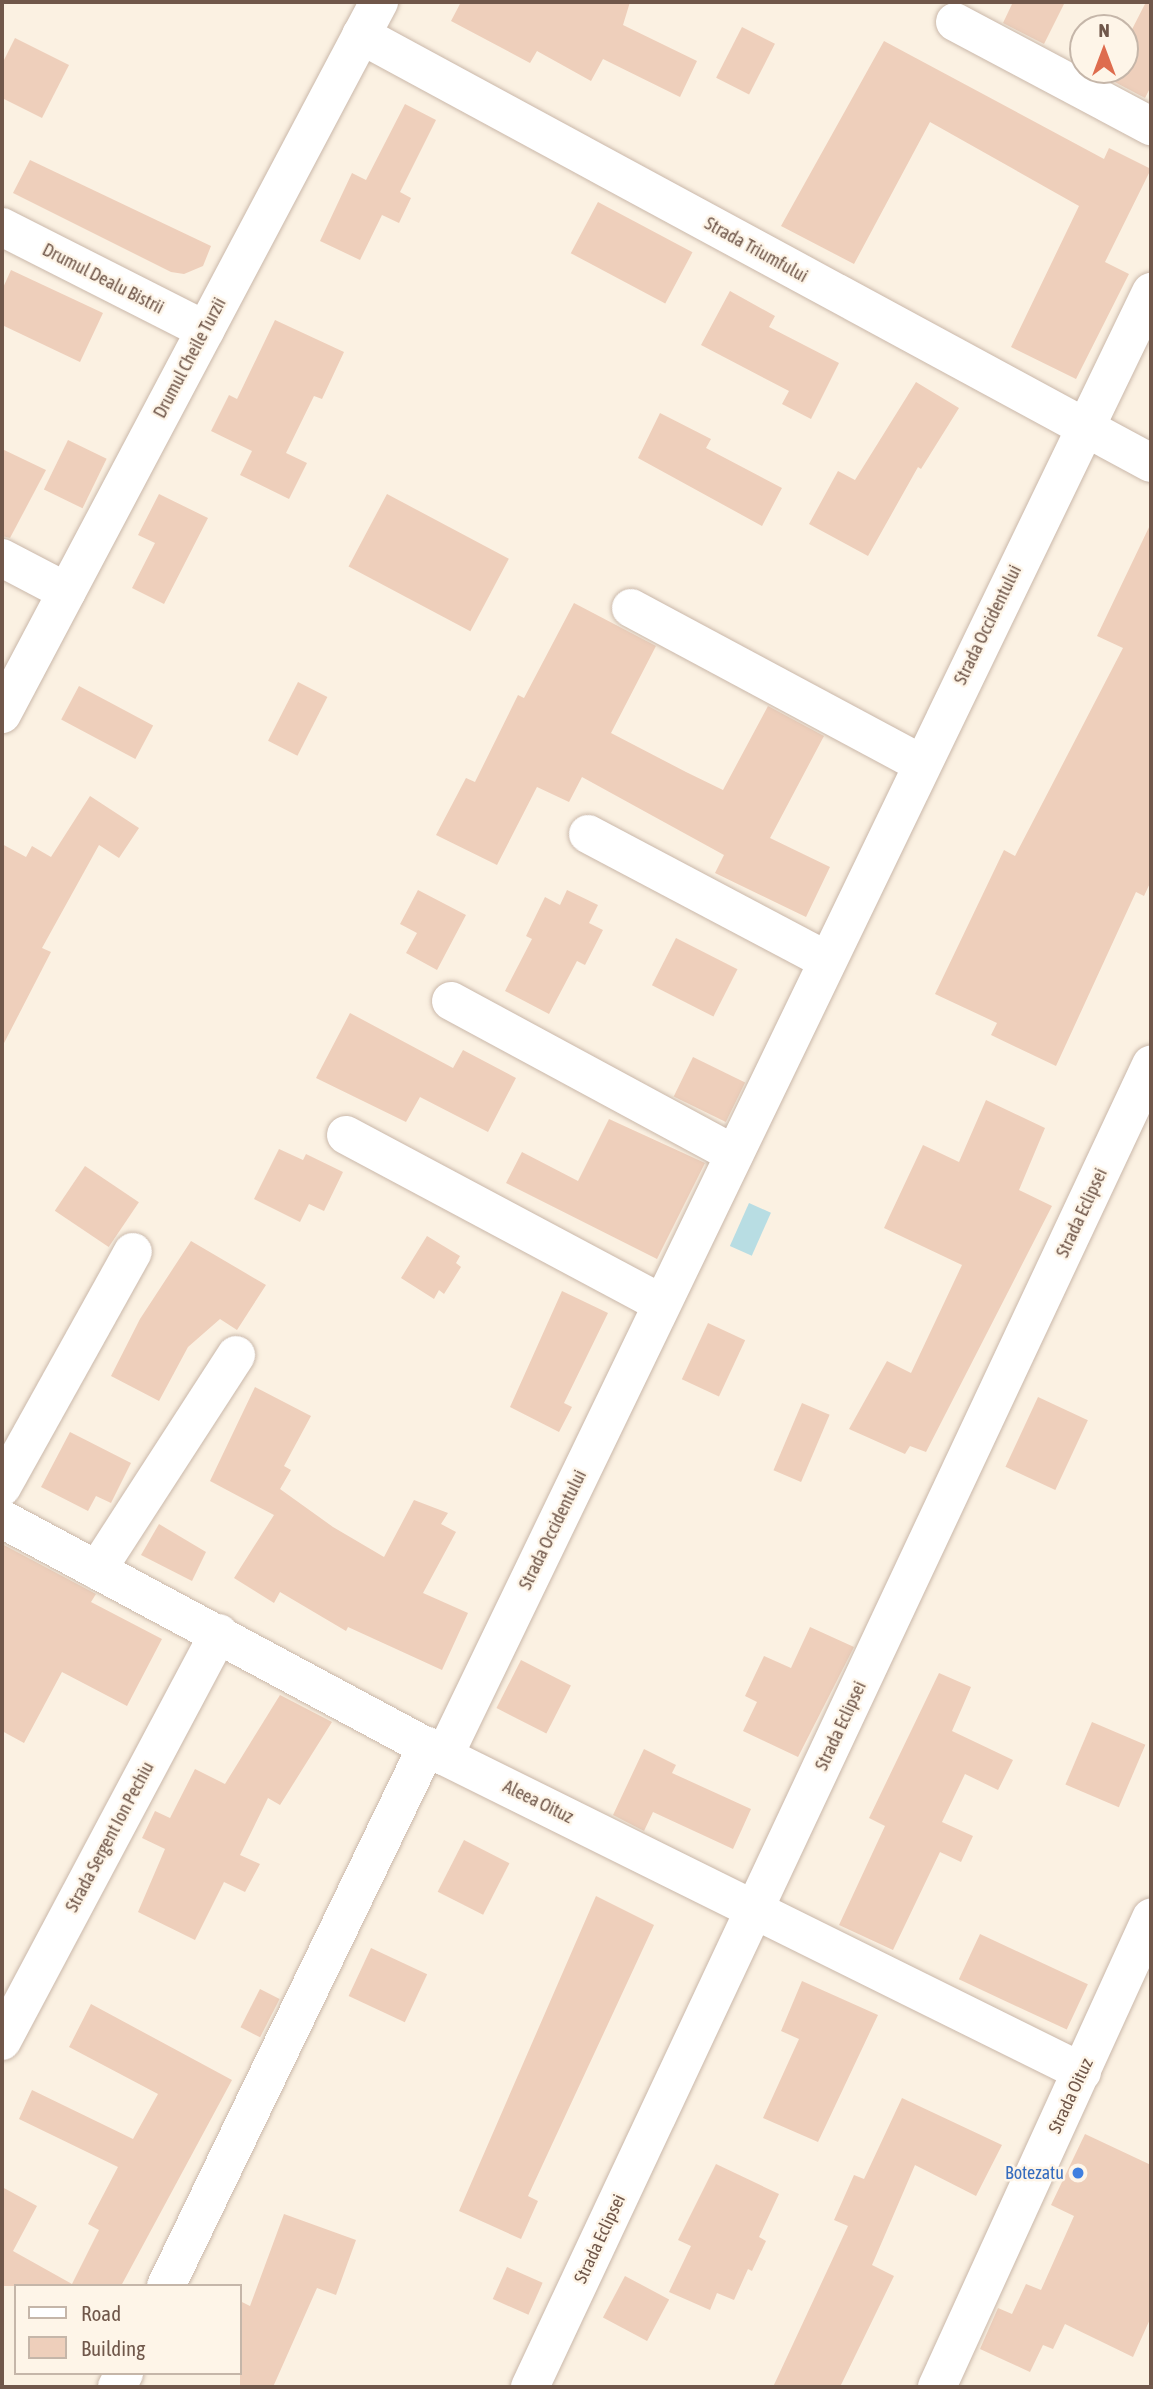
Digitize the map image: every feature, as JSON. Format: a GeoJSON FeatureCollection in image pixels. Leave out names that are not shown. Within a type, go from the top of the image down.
{"type":"FeatureCollection","features":[{"type":"Feature","properties":{"kind":"street","name":"Drumul Cheile Turzii"},"geometry":{"type":"LineString","coordinates":[[2,714],[379,2]]}},
{"type":"Feature","properties":{"kind":"street"},"geometry":{"type":"LineString","coordinates":[[955,22],[1151,126]]}},
{"type":"Feature","properties":{"kind":"street","name":"Strada Triumfului"},"geometry":{"type":"LineString","coordinates":[[361,35],[1151,463]]}},
{"type":"Feature","properties":{"kind":"street","name":"Drumul Dealu Bistrii"},"geometry":{"type":"LineString","coordinates":[[2,227],[205,330]]}},
{"type":"Feature","properties":{"kind":"street","name":"Strada Occidentului"},"geometry":{"type":"LineString","coordinates":[[167,2284],[662,1304],[920,764],[1151,292]]}},
{"type":"Feature","properties":{"kind":"street"},"geometry":{"type":"LineString","coordinates":[[2,558],[66,592]]}},
{"type":"Feature","properties":{"kind":"street"},"geometry":{"type":"LineString","coordinates":[[631,608],[920,764]]}},
{"type":"Feature","properties":{"kind":"street"},"geometry":{"type":"LineString","coordinates":[[588,834],[826,960]]}},
{"type":"Feature","properties":{"kind":"street"},"geometry":{"type":"LineString","coordinates":[[450,1001],[734,1154]]}},
{"type":"Feature","properties":{"kind":"street","name":"Strada Eclipsei"},"geometry":{"type":"LineString","coordinates":[[530,2387],[1151,1065]]}},
{"type":"Feature","properties":{"kind":"street"},"geometry":{"type":"LineString","coordinates":[[346,1135],[662,1304]]}},
{"type":"Feature","properties":{"kind":"street"},"geometry":{"type":"LineString","coordinates":[[2,1487],[133,1252]]}},
{"type":"Feature","properties":{"kind":"street"},"geometry":{"type":"LineString","coordinates":[[97,1570],[236,1355]]}},
{"type":"Feature","properties":{"kind":"street","name":"Aleea Oituz"},"geometry":{"type":"LineString","coordinates":[[2,1519],[436,1751],[1082,2072]]}},
{"type":"Feature","properties":{"kind":"street","name":"Strada Sergent Ion Pechiu"},"geometry":{"type":"LineString","coordinates":[[2,2040],[219,1633]]}},
{"type":"Feature","properties":{"kind":"street","name":"Strada Oituz"},"geometry":{"type":"LineString","coordinates":[[937,2387],[1151,1918]]}},
{"type":"Feature","properties":{"kind":"water"},"geometry":{"type":"Polygon","coordinates":[[[749,1203],[771,1213],[752,1256],[730,1246],[749,1203]]]}},
{"type":"Feature","properties":{"kind":"building"},"geometry":{"type":"Polygon","coordinates":[[[461,2],[630,2],[623,25],[697,61],[680,97],[603,59],[591,81],[537,51],[530,63],[451,21],[461,2]]]}},
{"type":"Feature","properties":{"kind":"building"},"geometry":{"type":"Polygon","coordinates":[[[1013,2],[1065,2],[1044,44],[1003,23],[1013,2]]]}},
{"type":"Feature","properties":{"kind":"building"},"geometry":{"type":"Polygon","coordinates":[[[1146,2],[1151,2],[1151,86],[1145,98],[1118,84],[1139,84],[1139,16],[1146,2]]]}},
{"type":"Feature","properties":{"kind":"building"},"geometry":{"type":"Polygon","coordinates":[[[742,27],[775,44],[749,95],[716,78],[742,27]]]}},
{"type":"Feature","properties":{"kind":"building"},"geometry":{"type":"Polygon","coordinates":[[[15,38],[69,65],[42,118],[2,98],[2,64],[15,38]]]}},
{"type":"Feature","properties":{"kind":"building"},"geometry":{"type":"Polygon","coordinates":[[[884,41],[1104,159],[1109,148],[1151,169],[1105,262],[1129,274],[1076,379],[1011,347],[1079,206],[930,122],[854,264],[781,226],[884,41]]]}},
{"type":"Feature","properties":{"kind":"building"},"geometry":{"type":"Polygon","coordinates":[[[405,104],[436,120],[400,192],[411,198],[399,223],[382,215],[360,260],[320,241],[352,173],[366,180],[405,104]]]}},
{"type":"Feature","properties":{"kind":"building"},"geometry":{"type":"Polygon","coordinates":[[[30,160],[211,246],[203,266],[184,274],[171,272],[13,193],[30,160]]]}},
{"type":"Feature","properties":{"kind":"building"},"geometry":{"type":"Polygon","coordinates":[[[598,202],[692,252],[665,303],[571,253],[598,202]]]}},
{"type":"Feature","properties":{"kind":"building"},"geometry":{"type":"Polygon","coordinates":[[[11,270],[103,313],[80,362],[2,325],[2,290],[11,270]]]}},
{"type":"Feature","properties":{"kind":"building"},"geometry":{"type":"Polygon","coordinates":[[[730,291],[775,316],[769,327],[839,363],[811,419],[782,404],[789,391],[701,345],[730,291]]]}},
{"type":"Feature","properties":{"kind":"building"},"geometry":{"type":"Polygon","coordinates":[[[275,320],[344,352],[322,399],[314,396],[286,453],[307,463],[289,499],[240,475],[252,451],[211,431],[229,395],[237,399],[275,320]]]}},
{"type":"Feature","properties":{"kind":"building"},"geometry":{"type":"Polygon","coordinates":[[[916,382],[959,408],[921,469],[918,467],[868,556],[809,524],[838,471],[855,480],[916,382]]]}},
{"type":"Feature","properties":{"kind":"building"},"geometry":{"type":"Polygon","coordinates":[[[660,413],[711,439],[706,448],[782,488],[762,526],[638,458],[660,413]]]}},
{"type":"Feature","properties":{"kind":"building"},"geometry":{"type":"Polygon","coordinates":[[[68,440],[107,459],[83,508],[44,489],[68,440]]]}},
{"type":"Feature","properties":{"kind":"building"},"geometry":{"type":"Polygon","coordinates":[[[2,449],[46,470],[10,538],[2,536],[2,449]]]}},
{"type":"Feature","properties":{"kind":"building"},"geometry":{"type":"Polygon","coordinates":[[[159,494],[208,518],[164,604],[132,588],[155,543],[138,535],[159,494]]]}},
{"type":"Feature","properties":{"kind":"building"},"geometry":{"type":"Polygon","coordinates":[[[387,494],[509,559],[470,631],[349,566],[387,494]]]}},
{"type":"Feature","properties":{"kind":"building"},"geometry":{"type":"Polygon","coordinates":[[[1151,523],[1151,881],[1144,896],[1136,892],[1056,1066],[991,1035],[997,1023],[935,994],[1004,850],[1015,856],[1123,648],[1097,636],[1151,523]]]}},
{"type":"Feature","properties":{"kind":"building"},"geometry":{"type":"Polygon","coordinates":[[[574,603],[656,646],[611,733],[723,790],[768,706],[824,736],[770,838],[830,867],[806,917],[715,873],[724,855],[582,777],[569,802],[537,787],[497,865],[436,835],[466,778],[475,782],[518,695],[524,698],[574,603]]]}},
{"type":"Feature","properties":{"kind":"building"},"geometry":{"type":"Polygon","coordinates":[[[298,682],[327,697],[297,756],[268,741],[298,682]]]}},
{"type":"Feature","properties":{"kind":"building"},"geometry":{"type":"Polygon","coordinates":[[[79,686],[153,725],[135,759],[61,720],[79,686]]]}},
{"type":"Feature","properties":{"kind":"building"},"geometry":{"type":"Polygon","coordinates":[[[90,796],[139,828],[119,858],[99,845],[42,948],[51,952],[2,1047],[2,844],[26,857],[32,846],[51,857],[90,796]]]}},
{"type":"Feature","properties":{"kind":"building"},"geometry":{"type":"Polygon","coordinates":[[[418,890],[466,915],[437,970],[406,953],[417,933],[400,924],[418,890]]]}},
{"type":"Feature","properties":{"kind":"building"},"geometry":{"type":"Polygon","coordinates":[[[567,890],[598,905],[589,923],[603,930],[585,965],[577,961],[549,1014],[505,991],[532,939],[526,936],[545,897],[560,905],[567,890]]]}},
{"type":"Feature","properties":{"kind":"building"},"geometry":{"type":"Polygon","coordinates":[[[676,938],[737,969],[713,1017],[652,985],[676,938]]]}},
{"type":"Feature","properties":{"kind":"building"},"geometry":{"type":"Polygon","coordinates":[[[350,1013],[453,1068],[463,1050],[516,1078],[488,1132],[420,1097],[406,1122],[316,1078],[350,1013]]]}},
{"type":"Feature","properties":{"kind":"building"},"geometry":{"type":"Polygon","coordinates":[[[693,1057],[745,1082],[726,1122],[674,1097],[693,1057]]]}},
{"type":"Feature","properties":{"kind":"building"},"geometry":{"type":"Polygon","coordinates":[[[986,1100],[1045,1128],[1019,1190],[1052,1206],[926,1452],[910,1446],[905,1454],[849,1429],[887,1361],[911,1373],[962,1265],[884,1228],[923,1145],[959,1162],[986,1100]]]}},
{"type":"Feature","properties":{"kind":"building"},"geometry":{"type":"Polygon","coordinates":[[[609,1119],[705,1163],[657,1259],[506,1183],[522,1152],[578,1181],[609,1119]]]}},
{"type":"Feature","properties":{"kind":"building"},"geometry":{"type":"Polygon","coordinates":[[[279,1149],[303,1160],[306,1154],[343,1172],[324,1211],[309,1204],[300,1222],[254,1199],[279,1149]]]}},
{"type":"Feature","properties":{"kind":"building"},"geometry":{"type":"Polygon","coordinates":[[[85,1166],[139,1202],[109,1247],[55,1211],[85,1166]]]}},
{"type":"Feature","properties":{"kind":"building"},"geometry":{"type":"Polygon","coordinates":[[[427,1236],[460,1256],[456,1263],[461,1267],[444,1294],[439,1290],[434,1299],[401,1278],[427,1236]]]}},
{"type":"Feature","properties":{"kind":"building"},"geometry":{"type":"Polygon","coordinates":[[[191,1241],[266,1285],[237,1330],[220,1319],[188,1347],[159,1401],[111,1376],[140,1319],[191,1241]]]}},
{"type":"Feature","properties":{"kind":"building"},"geometry":{"type":"Polygon","coordinates":[[[562,1291],[608,1313],[564,1403],[572,1407],[559,1432],[510,1407],[562,1291]]]}},
{"type":"Feature","properties":{"kind":"building"},"geometry":{"type":"Polygon","coordinates":[[[708,1323],[745,1340],[719,1397],[682,1379],[708,1323]]]}},
{"type":"Feature","properties":{"kind":"building"},"geometry":{"type":"Polygon","coordinates":[[[255,1387],[311,1416],[284,1466],[291,1470],[280,1489],[333,1527],[384,1557],[414,1500],[448,1513],[441,1524],[456,1532],[423,1593],[468,1613],[442,1670],[348,1627],[346,1631],[280,1592],[274,1603],[234,1578],[274,1515],[210,1481],[255,1387]]]}},
{"type":"Feature","properties":{"kind":"building"},"geometry":{"type":"Polygon","coordinates":[[[1038,1397],[1088,1420],[1055,1490],[1005,1467],[1038,1397]]]}},
{"type":"Feature","properties":{"kind":"building"},"geometry":{"type":"Polygon","coordinates":[[[802,1403],[830,1415],[801,1482],[773,1470],[802,1403]]]}},
{"type":"Feature","properties":{"kind":"building"},"geometry":{"type":"Polygon","coordinates":[[[70,1432],[131,1463],[111,1503],[96,1496],[88,1511],[41,1487],[70,1432]]]}},
{"type":"Feature","properties":{"kind":"building"},"geometry":{"type":"Polygon","coordinates":[[[159,1524],[206,1552],[192,1581],[141,1555],[159,1524]]]}},
{"type":"Feature","properties":{"kind":"building"},"geometry":{"type":"Polygon","coordinates":[[[2,1544],[96,1594],[91,1602],[162,1639],[127,1706],[62,1672],[24,1743],[2,1731],[2,1544]]]}},
{"type":"Feature","properties":{"kind":"building"},"geometry":{"type":"Polygon","coordinates":[[[810,1627],[854,1647],[798,1757],[743,1731],[757,1702],[745,1696],[764,1656],[791,1668],[810,1627]]]}},
{"type":"Feature","properties":{"kind":"building"},"geometry":{"type":"Polygon","coordinates":[[[521,1660],[571,1685],[546,1734],[496,1708],[521,1660]]]}},
{"type":"Feature","properties":{"kind":"building"},"geometry":{"type":"Polygon","coordinates":[[[939,1673],[971,1687],[952,1731],[1013,1760],[998,1790],[965,1774],[942,1822],[973,1836],[961,1862],[940,1852],[893,1950],[839,1925],[885,1826],[869,1818],[939,1673]]]}},
{"type":"Feature","properties":{"kind":"building"},"geometry":{"type":"Polygon","coordinates":[[[280,1695],[332,1722],[280,1805],[268,1798],[240,1855],[260,1864],[245,1892],[224,1882],[195,1940],[138,1912],[165,1849],[142,1838],[155,1811],[170,1818],[195,1769],[225,1784],[280,1695]]]}},
{"type":"Feature","properties":{"kind":"building"},"geometry":{"type":"Polygon","coordinates":[[[1092,1722],[1145,1745],[1119,1807],[1065,1785],[1092,1722]]]}},
{"type":"Feature","properties":{"kind":"building"},"geometry":{"type":"Polygon","coordinates":[[[644,1749],[676,1765],[672,1773],[751,1809],[733,1849],[653,1812],[644,1831],[613,1815],[644,1749]]]}},
{"type":"Feature","properties":{"kind":"building"},"geometry":{"type":"Polygon","coordinates":[[[464,1840],[509,1863],[483,1915],[438,1892],[464,1840]]]}},
{"type":"Feature","properties":{"kind":"building"},"geometry":{"type":"Polygon","coordinates":[[[596,1896],[654,1925],[528,2196],[538,2201],[521,2239],[459,2211],[596,1896]]]}},
{"type":"Feature","properties":{"kind":"building"},"geometry":{"type":"Polygon","coordinates":[[[980,1934],[1088,1984],[1067,2030],[959,1979],[980,1934]]]}},
{"type":"Feature","properties":{"kind":"building"},"geometry":{"type":"Polygon","coordinates":[[[371,1948],[427,1974],[405,2022],[349,1996],[371,1948]]]}},
{"type":"Feature","properties":{"kind":"building"},"geometry":{"type":"Polygon","coordinates":[[[802,1981],[878,2015],[818,2142],[763,2118],[799,2039],[781,2031],[802,1981]]]}},
{"type":"Feature","properties":{"kind":"building"},"geometry":{"type":"Polygon","coordinates":[[[260,1989],[280,1999],[260,2037],[240,2027],[260,1989]]]}},
{"type":"Feature","properties":{"kind":"building"},"geometry":{"type":"Polygon","coordinates":[[[91,2004],[232,2080],[122,2284],[72,2284],[99,2230],[88,2224],[118,2167],[19,2119],[32,2090],[133,2139],[158,2094],[69,2047],[91,2004]]]}},
{"type":"Feature","properties":{"kind":"building"},"geometry":{"type":"Polygon","coordinates":[[[902,2098],[1002,2145],[976,2196],[915,2165],[872,2265],[894,2276],[840,2387],[773,2387],[848,2226],[834,2220],[854,2175],[864,2179],[902,2098]]]}},
{"type":"Feature","properties":{"kind":"building"},"geometry":{"type":"Polygon","coordinates":[[[1085,2134],[1151,2165],[1151,2317],[1133,2357],[1065,2324],[1053,2349],[1043,2345],[1030,2372],[980,2349],[998,2308],[1012,2314],[1026,2284],[1041,2290],[1074,2216],[1051,2205],[1085,2134]]]}},
{"type":"Feature","properties":{"kind":"building"},"geometry":{"type":"Polygon","coordinates":[[[716,2164],[779,2194],[759,2237],[766,2241],[752,2271],[748,2269],[734,2300],[717,2293],[710,2310],[669,2292],[691,2246],[678,2240],[716,2164]]]}},
{"type":"Feature","properties":{"kind":"building"},"geometry":{"type":"Polygon","coordinates":[[[2,2187],[37,2206],[13,2251],[72,2284],[2,2286],[2,2187]]]}},
{"type":"Feature","properties":{"kind":"building"},"geometry":{"type":"Polygon","coordinates":[[[284,2214],[356,2240],[336,2295],[317,2288],[273,2387],[240,2387],[242,2302],[250,2306],[284,2214]]]}},
{"type":"Feature","properties":{"kind":"building"},"geometry":{"type":"Polygon","coordinates":[[[507,2267],[543,2283],[528,2315],[493,2299],[507,2267]]]}},
{"type":"Feature","properties":{"kind":"building"},"geometry":{"type":"Polygon","coordinates":[[[625,2276],[669,2299],[647,2341],[603,2317],[625,2276]]]}},
{"type":"Feature","properties":{"kind":"place","name":"Botezatu"},"geometry":{"type":"Point","coordinates":[1078,2173]}}]}
